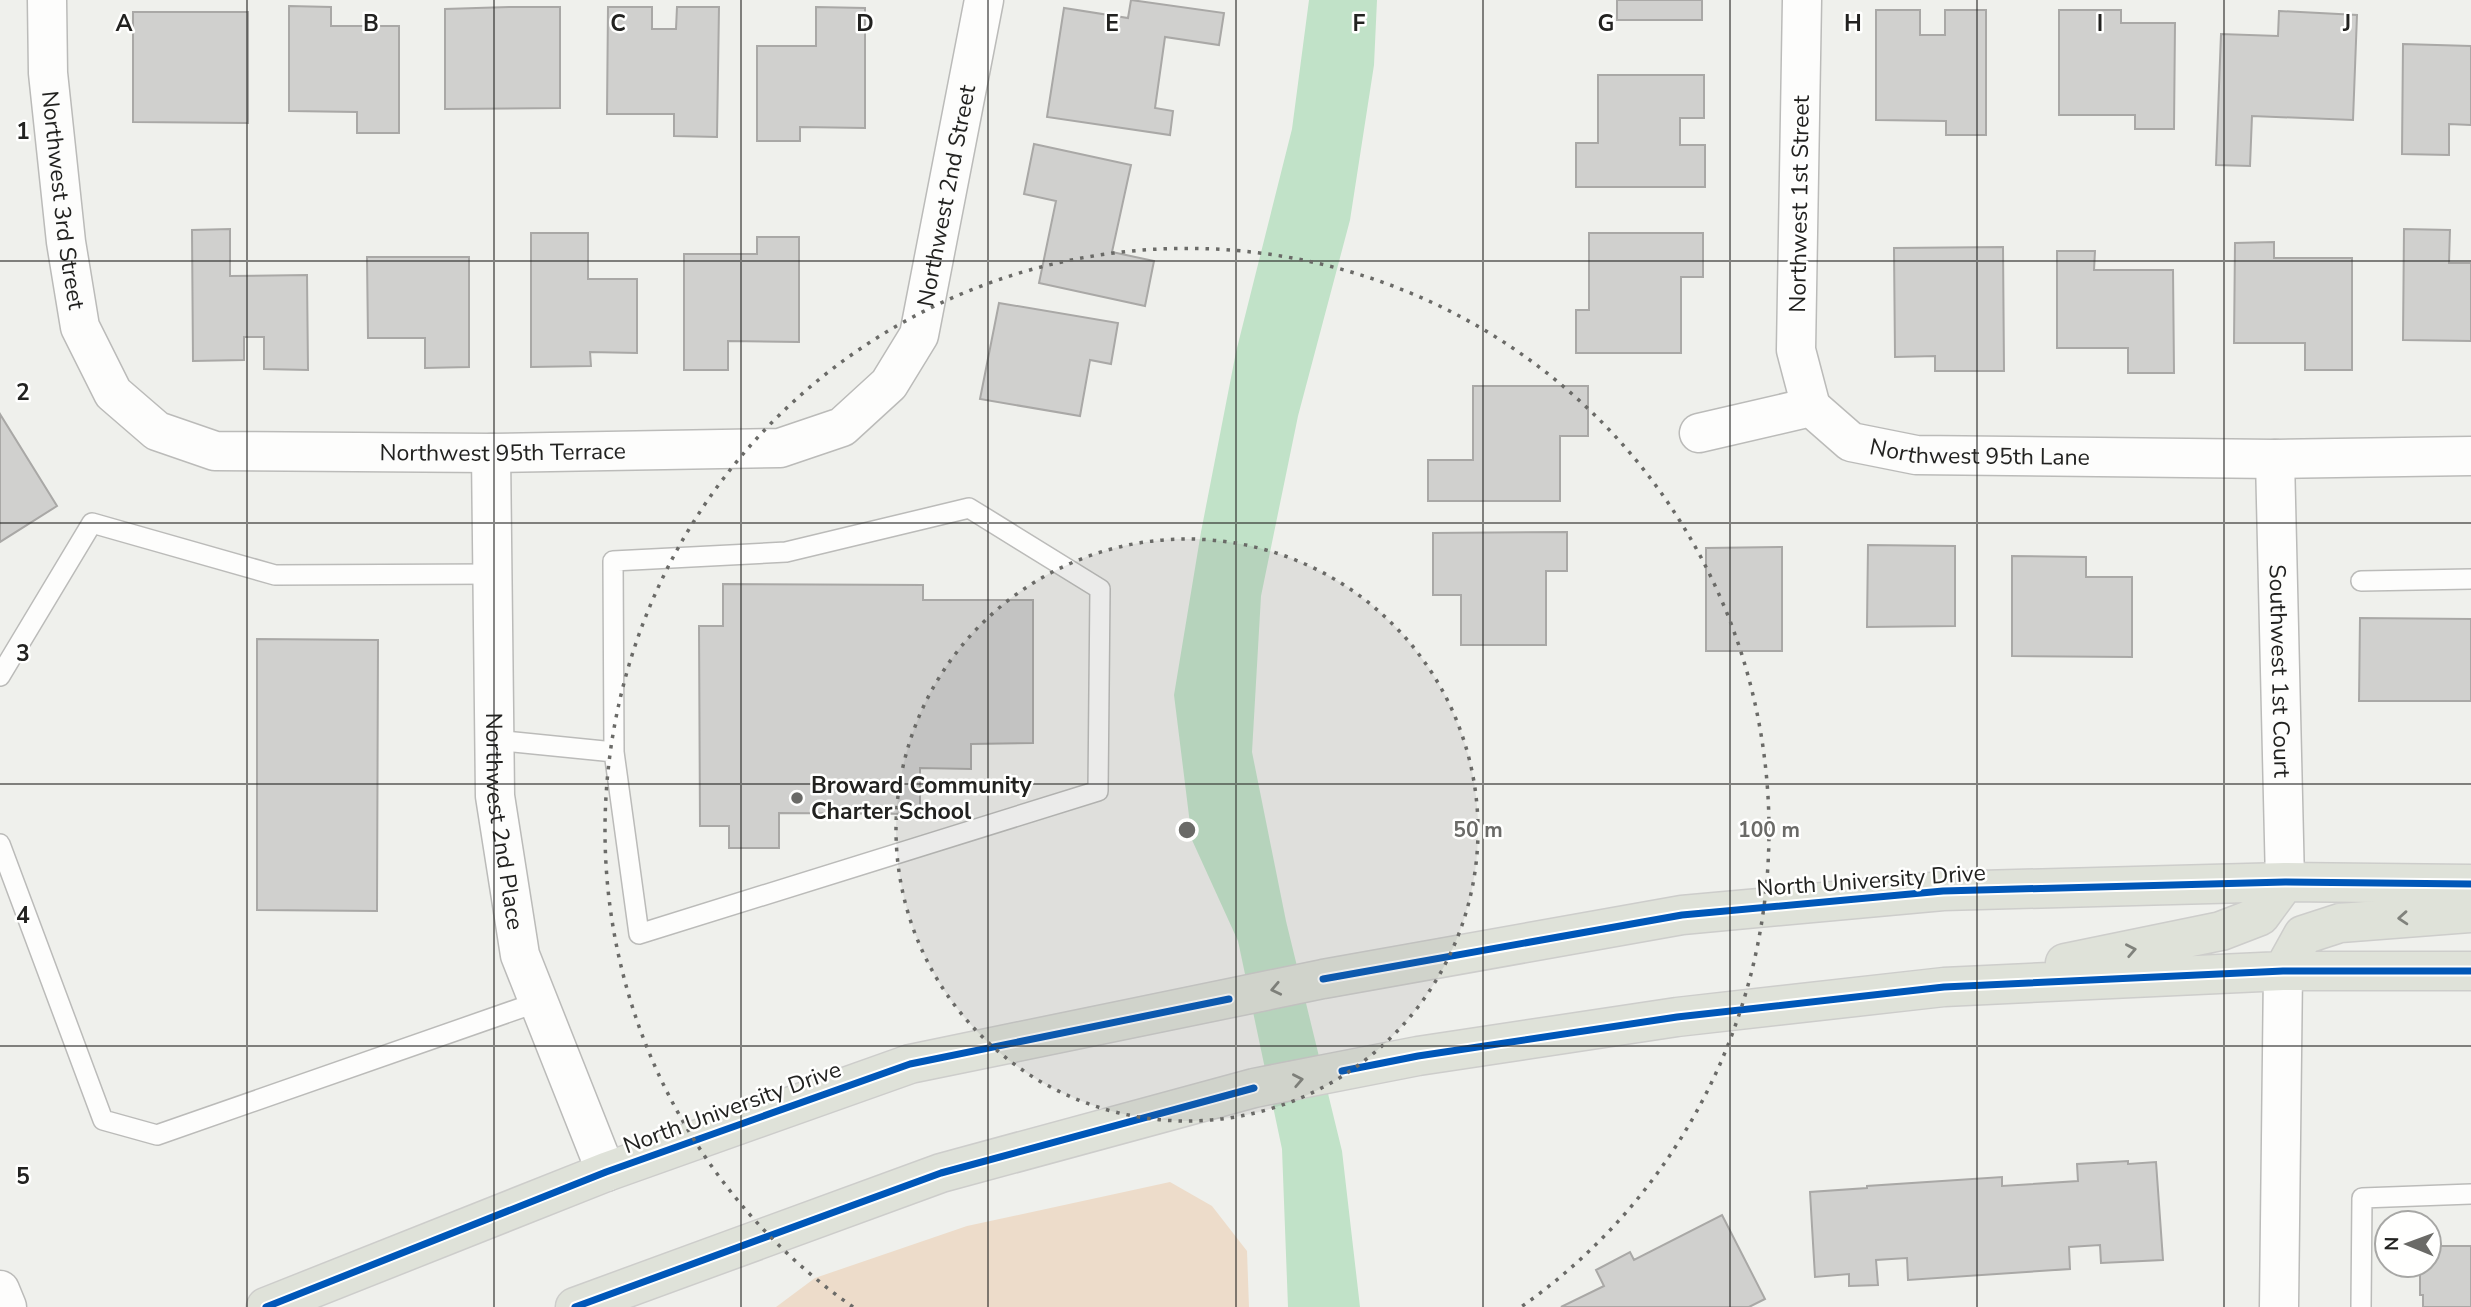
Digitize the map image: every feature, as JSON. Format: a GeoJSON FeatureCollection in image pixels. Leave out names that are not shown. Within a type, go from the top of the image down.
{"type":"FeatureCollection","features":[{"type":"Feature","properties":{"kind":"main road","name":"North University Drive"},"geometry":{"type":"LineString","coordinates":[[266,1307],[606,1172],[910,1063],[1323,979],[1682,915],[1943,891],[2285,882],[2471,884]]}},
{"type":"Feature","properties":{"kind":"main road"},"geometry":{"type":"LineString","coordinates":[[1944,987],[2221,931],[2260,916],[2285,882]]}},
{"type":"Feature","properties":{"kind":"main road"},"geometry":{"type":"LineString","coordinates":[[2283,971],[2303,935],[2340,923],[2471,913]]}},
{"type":"Feature","properties":{"kind":"main road"},"geometry":{"type":"LineString","coordinates":[[575,1307],[626,1298],[942,1173],[1254,1088],[1418,1056],[1677,1017],[1944,987],[2283,971],[2471,971]]}},
{"type":"Feature","properties":{"kind":"street","name":"Northwest 3rd Street"},"geometry":{"type":"LineString","coordinates":[[47,0],[48,73],[66,242],[80,327],[113,393]]}},
{"type":"Feature","properties":{"kind":"street","name":"Northwest 2nd Street"},"geometry":{"type":"LineString","coordinates":[[889,384],[919,335],[984,0]]}},
{"type":"Feature","properties":{"kind":"street","name":"Northwest 1st Street"},"geometry":{"type":"LineString","coordinates":[[1802,0],[1796,350],[1811,407]]}},
{"type":"Feature","properties":{"kind":"street","name":"Northwest 95th Terrace"},"geometry":{"type":"LineString","coordinates":[[113,393],[157,431],[215,451],[491,453],[780,448],[842,427],[889,384]]}},
{"type":"Feature","properties":{"kind":"street"},"geometry":{"type":"LineString","coordinates":[[1699,433],[1811,407]]}},
{"type":"Feature","properties":{"kind":"street","name":"Northwest 95th Lane"},"geometry":{"type":"LineString","coordinates":[[1811,407],[1851,442],[1916,455],[2275,459],[2471,456]]}},
{"type":"Feature","properties":{"kind":"street","name":"Northwest 2nd Place"},"geometry":{"type":"LineString","coordinates":[[491,453],[495,796],[520,955],[606,1172]]}},
{"type":"Feature","properties":{"kind":"street","name":"Southwest 1st Court"},"geometry":{"type":"LineString","coordinates":[[2275,459],[2285,882]]}},
{"type":"Feature","properties":{"kind":"street"},"geometry":{"type":"LineString","coordinates":[[2278,1307],[2283,971]]}},
{"type":"Feature","properties":{"kind":"street"},"geometry":{"type":"LineString","coordinates":[[0,1290],[7,1307]]}},
{"type":"Feature","properties":{"kind":"lane"},"geometry":{"type":"LineString","coordinates":[[968,508],[1100,589],[1098,791],[639,934],[614,752],[613,561],[786,552],[968,508]]}},
{"type":"Feature","properties":{"kind":"lane"},"geometry":{"type":"LineString","coordinates":[[0,676],[93,523],[275,575],[494,574]]}},
{"type":"Feature","properties":{"kind":"lane"},"geometry":{"type":"LineString","coordinates":[[2361,581],[2471,579]]}},
{"type":"Feature","properties":{"kind":"lane"},"geometry":{"type":"LineString","coordinates":[[494,740],[614,752]]}},
{"type":"Feature","properties":{"kind":"lane"},"geometry":{"type":"LineString","coordinates":[[0,845],[103,1120],[157,1135],[538,1002]]}},
{"type":"Feature","properties":{"kind":"lane"},"geometry":{"type":"LineString","coordinates":[[2361,1307],[2362,1198],[2471,1194]]}},
{"type":"Feature","properties":{"kind":"shaded area"},"geometry":{"type":"Polygon","coordinates":[[[1309,0],[1377,0],[1374,65],[1350,220],[1298,416],[1261,596],[1252,752],[1286,921],[1342,1151],[1360,1307],[1288,1307],[1282,1149],[1238,941],[1192,840],[1174,695],[1201,532],[1236,352],[1292,129],[1309,0]]]}},
{"type":"Feature","properties":{"kind":"shaded area"},"geometry":{"type":"Polygon","coordinates":[[[1170,1182],[1212,1206],[1247,1251],[1249,1307],[776,1307],[815,1278],[967,1226],[1170,1182]]]}},
{"type":"Feature","properties":{"kind":"building"},"geometry":{"type":"Polygon","coordinates":[[[1131,0],[1224,13],[1219,45],[1165,37],[1155,108],[1173,111],[1170,135],[1047,117],[1064,8],[1128,18],[1131,0]]]}},
{"type":"Feature","properties":{"kind":"building"},"geometry":{"type":"Polygon","coordinates":[[[1617,0],[1702,0],[1702,20],[1617,20],[1617,0]]]}},
{"type":"Feature","properties":{"kind":"building"},"geometry":{"type":"Polygon","coordinates":[[[289,6],[331,7],[331,26],[399,26],[399,133],[357,133],[357,112],[289,111],[289,6]]]}},
{"type":"Feature","properties":{"kind":"building"},"geometry":{"type":"Polygon","coordinates":[[[560,7],[560,108],[445,109],[445,9],[560,7]]]}},
{"type":"Feature","properties":{"kind":"building"},"geometry":{"type":"Polygon","coordinates":[[[608,7],[652,7],[652,29],[676,29],[677,7],[719,7],[717,137],[674,136],[674,114],[607,114],[608,7]]]}},
{"type":"Feature","properties":{"kind":"building"},"geometry":{"type":"Polygon","coordinates":[[[816,7],[865,8],[865,128],[800,127],[800,141],[757,141],[757,46],[816,46],[816,7]]]}},
{"type":"Feature","properties":{"kind":"building"},"geometry":{"type":"Polygon","coordinates":[[[1876,10],[1920,10],[1920,35],[1945,35],[1945,10],[1986,10],[1986,135],[1946,135],[1946,121],[1876,120],[1876,10]]]}},
{"type":"Feature","properties":{"kind":"building"},"geometry":{"type":"Polygon","coordinates":[[[2059,10],[2121,10],[2121,23],[2175,23],[2174,129],[2135,129],[2135,115],[2059,115],[2059,10]]]}},
{"type":"Feature","properties":{"kind":"building"},"geometry":{"type":"Polygon","coordinates":[[[2279,11],[2357,15],[2353,120],[2252,116],[2250,166],[2216,165],[2221,34],[2278,36],[2279,11]]]}},
{"type":"Feature","properties":{"kind":"building"},"geometry":{"type":"Polygon","coordinates":[[[133,12],[248,12],[248,123],[133,122],[133,12]]]}},
{"type":"Feature","properties":{"kind":"building"},"geometry":{"type":"Polygon","coordinates":[[[2403,44],[2471,46],[2471,125],[2449,124],[2449,155],[2402,154],[2403,44]]]}},
{"type":"Feature","properties":{"kind":"building"},"geometry":{"type":"Polygon","coordinates":[[[1598,75],[1704,75],[1704,118],[1680,118],[1680,145],[1705,145],[1705,187],[1576,187],[1576,143],[1598,143],[1598,75]]]}},
{"type":"Feature","properties":{"kind":"building"},"geometry":{"type":"Polygon","coordinates":[[[1034,144],[1131,165],[1112,252],[1154,261],[1145,306],[1039,283],[1056,201],[1024,194],[1034,144]]]}},
{"type":"Feature","properties":{"kind":"building"},"geometry":{"type":"Polygon","coordinates":[[[230,229],[230,276],[307,275],[308,370],[264,369],[264,337],[244,337],[244,360],[193,361],[192,230],[230,229]]]}},
{"type":"Feature","properties":{"kind":"building"},"geometry":{"type":"Polygon","coordinates":[[[2404,229],[2450,230],[2449,263],[2471,263],[2471,341],[2403,340],[2404,229]]]}},
{"type":"Feature","properties":{"kind":"building"},"geometry":{"type":"Polygon","coordinates":[[[531,233],[588,233],[588,279],[637,279],[637,353],[590,352],[591,366],[531,367],[531,233]]]}},
{"type":"Feature","properties":{"kind":"building"},"geometry":{"type":"Polygon","coordinates":[[[1589,233],[1703,233],[1703,277],[1681,277],[1681,353],[1576,353],[1576,310],[1589,310],[1589,233]]]}},
{"type":"Feature","properties":{"kind":"building"},"geometry":{"type":"Polygon","coordinates":[[[757,237],[799,237],[799,342],[728,341],[728,370],[684,370],[684,254],[757,254],[757,237]]]}},
{"type":"Feature","properties":{"kind":"building"},"geometry":{"type":"Polygon","coordinates":[[[2274,242],[2274,258],[2352,258],[2352,370],[2305,370],[2305,343],[2234,343],[2235,243],[2274,242]]]}},
{"type":"Feature","properties":{"kind":"building"},"geometry":{"type":"Polygon","coordinates":[[[2003,247],[2004,371],[1935,371],[1935,356],[1895,357],[1894,248],[2003,247]]]}},
{"type":"Feature","properties":{"kind":"building"},"geometry":{"type":"Polygon","coordinates":[[[2057,251],[2095,251],[2094,270],[2173,270],[2174,373],[2128,373],[2128,348],[2057,348],[2057,251]]]}},
{"type":"Feature","properties":{"kind":"building"},"geometry":{"type":"Polygon","coordinates":[[[367,257],[469,257],[469,367],[425,368],[425,338],[368,338],[367,257]]]}},
{"type":"Feature","properties":{"kind":"building"},"geometry":{"type":"Polygon","coordinates":[[[999,303],[1118,323],[1111,364],[1090,360],[1080,416],[980,399],[999,303]]]}},
{"type":"Feature","properties":{"kind":"building"},"geometry":{"type":"Polygon","coordinates":[[[1473,386],[1588,386],[1588,436],[1560,436],[1560,501],[1428,501],[1428,460],[1473,460],[1473,386]]]}},
{"type":"Feature","properties":{"kind":"building"},"geometry":{"type":"Polygon","coordinates":[[[0,414],[57,506],[0,542],[0,414]]]}},
{"type":"Feature","properties":{"kind":"building"},"geometry":{"type":"Polygon","coordinates":[[[1567,532],[1567,571],[1546,571],[1546,645],[1461,645],[1461,595],[1433,595],[1433,533],[1567,532]]]}},
{"type":"Feature","properties":{"kind":"building"},"geometry":{"type":"Polygon","coordinates":[[[1868,545],[1955,546],[1955,626],[1867,627],[1868,545]]]}},
{"type":"Feature","properties":{"kind":"building"},"geometry":{"type":"Polygon","coordinates":[[[1782,547],[1782,651],[1706,651],[1706,548],[1782,547]]]}},
{"type":"Feature","properties":{"kind":"building"},"geometry":{"type":"Polygon","coordinates":[[[2012,556],[2086,557],[2086,577],[2132,577],[2132,657],[2012,656],[2012,556]]]}},
{"type":"Feature","properties":{"kind":"building"},"geometry":{"type":"Polygon","coordinates":[[[723,584],[923,585],[923,600],[1033,600],[1033,743],[971,744],[971,769],[920,768],[920,814],[779,813],[779,848],[729,848],[729,826],[700,826],[699,626],[723,626],[723,584]]]}},
{"type":"Feature","properties":{"kind":"building"},"geometry":{"type":"Polygon","coordinates":[[[2360,618],[2471,619],[2471,701],[2359,701],[2360,618]]]}},
{"type":"Feature","properties":{"kind":"building"},"geometry":{"type":"Polygon","coordinates":[[[257,639],[378,640],[377,911],[257,910],[257,639]]]}},
{"type":"Feature","properties":{"kind":"building"},"geometry":{"type":"Polygon","coordinates":[[[2128,1161],[2128,1164],[2156,1162],[2163,1260],[2101,1263],[2100,1245],[2069,1247],[2070,1269],[1908,1280],[1907,1258],[1876,1260],[1878,1285],[1849,1286],[1849,1274],[1815,1277],[1810,1192],[2002,1177],[2002,1186],[2078,1181],[2077,1164],[2128,1161]]]}},
{"type":"Feature","properties":{"kind":"building"},"geometry":{"type":"Polygon","coordinates":[[[1722,1215],[1765,1299],[1749,1307],[1561,1307],[1604,1286],[1596,1270],[1630,1252],[1634,1260],[1722,1215]]]}},
{"type":"Feature","properties":{"kind":"building"},"geometry":{"type":"Polygon","coordinates":[[[2443,1246],[2471,1246],[2471,1307],[2423,1307],[2423,1295],[2420,1295],[2420,1279],[2443,1279],[2443,1246]]]}},
{"type":"Feature","properties":{"kind":"cycle path"},"geometry":{"type":"LineString","coordinates":[[1323,979],[1682,915],[1943,891],[2285,882],[2471,884]]}},
{"type":"Feature","properties":{"kind":"cycle path"},"geometry":{"type":"LineString","coordinates":[[1342,1071],[1418,1056],[1677,1017],[1944,987],[2283,971],[2471,971]]}},
{"type":"Feature","properties":{"kind":"cycle path"},"geometry":{"type":"LineString","coordinates":[[266,1307],[606,1172],[910,1064],[1229,999]]}},
{"type":"Feature","properties":{"kind":"cycle path"},"geometry":{"type":"LineString","coordinates":[[575,1307],[941,1173],[1254,1088]]}},
{"type":"Feature","properties":{"kind":"place","name":"Broward Community Charter School"},"geometry":{"type":"Point","coordinates":[797,798]}}]}
